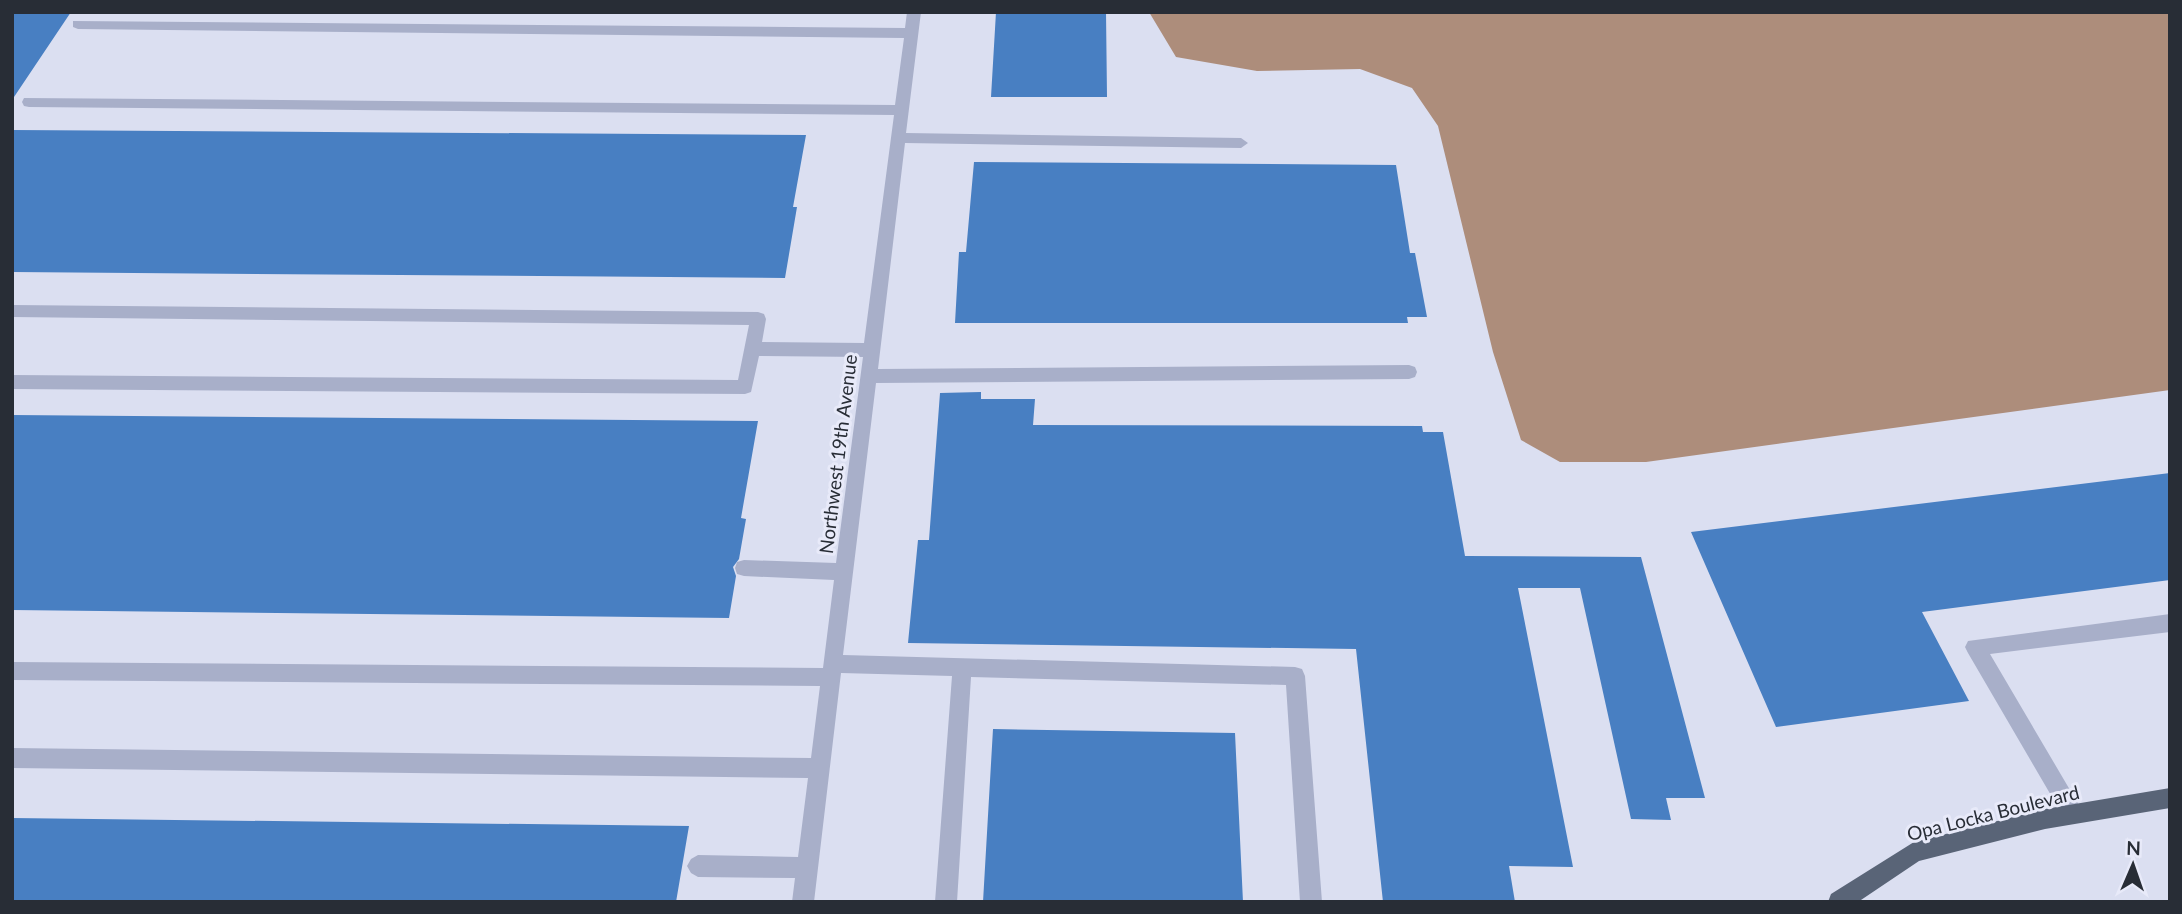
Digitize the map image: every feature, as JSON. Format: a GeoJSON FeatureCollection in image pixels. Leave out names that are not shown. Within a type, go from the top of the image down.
{"type":"FeatureCollection","features":[{"type":"Feature","properties":{"kind":"main road","name":"Opa Locka Boulevard"},"geometry":{"type":"LineString","coordinates":[[1839,902],[1914,852],[2073,814],[2170,798]]}},
{"type":"Feature","properties":{"kind":"street","name":"Northwest 19th Avenue"},"geometry":{"type":"LineString","coordinates":[[803,902],[914,12]]}},
{"type":"Feature","properties":{"kind":"street"},"geometry":{"type":"LineString","coordinates":[[78,24],[911,33]]}},
{"type":"Feature","properties":{"kind":"street"},"geometry":{"type":"LineString","coordinates":[[29,102],[901,110]]}},
{"type":"Feature","properties":{"kind":"street"},"geometry":{"type":"LineString","coordinates":[[898,138],[1241,143]]}},
{"type":"Feature","properties":{"kind":"street"},"geometry":{"type":"LineString","coordinates":[[12,311],[758,319],[746,387],[12,383]]}},
{"type":"Feature","properties":{"kind":"street"},"geometry":{"type":"LineString","coordinates":[[753,349],[872,350]]}},
{"type":"Feature","properties":{"kind":"street"},"geometry":{"type":"LineString","coordinates":[[869,376],[1409,372]]}},
{"type":"Feature","properties":{"kind":"street"},"geometry":{"type":"LineString","coordinates":[[744,568],[844,572]]}},
{"type":"Feature","properties":{"kind":"street"},"geometry":{"type":"LineString","coordinates":[[2073,814],[1975,647],[2170,623]]}},
{"type":"Feature","properties":{"kind":"street"},"geometry":{"type":"LineString","coordinates":[[946,902],[962,667]]}},
{"type":"Feature","properties":{"kind":"street"},"geometry":{"type":"LineString","coordinates":[[12,671],[832,670],[962,667],[1295,676],[1311,902]]}},
{"type":"Feature","properties":{"kind":"street"},"geometry":{"type":"LineString","coordinates":[[12,758],[820,768]]}},
{"type":"Feature","properties":{"kind":"street"},"geometry":{"type":"LineString","coordinates":[[698,866],[808,868]]}},
{"type":"Feature","properties":{"kind":"shaded area"},"geometry":{"type":"Polygon","coordinates":[[[1149,12],[2170,12],[2170,390],[1646,462],[1560,462],[1521,440],[1493,352],[1438,126],[1412,88],[1360,69],[1257,71],[1176,57],[1149,12]]]}},
{"type":"Feature","properties":{"kind":"building"},"geometry":{"type":"Polygon","coordinates":[[[12,12],[71,12],[12,100],[12,12]]]}},
{"type":"Feature","properties":{"kind":"building"},"geometry":{"type":"Polygon","coordinates":[[[996,12],[1106,12],[1107,97],[991,97],[996,12]]]}},
{"type":"Feature","properties":{"kind":"building"},"geometry":{"type":"Polygon","coordinates":[[[12,130],[806,135],[793,207],[797,207],[785,278],[12,272],[12,130]]]}},
{"type":"Feature","properties":{"kind":"building"},"geometry":{"type":"Polygon","coordinates":[[[974,162],[1396,165],[1410,253],[1415,253],[1427,317],[1407,317],[1408,323],[955,323],[959,252],[966,252],[974,162]]]}},
{"type":"Feature","properties":{"kind":"building"},"geometry":{"type":"Polygon","coordinates":[[[981,392],[981,399],[1035,399],[1033,425],[1422,426],[1423,432],[1443,432],[1465,556],[1641,557],[1705,798],[1666,798],[1671,820],[1631,819],[1580,588],[1518,588],[1573,867],[1509,866],[1515,902],[1383,902],[1356,649],[908,643],[918,540],[929,540],[940,393],[981,392]]]}},
{"type":"Feature","properties":{"kind":"building"},"geometry":{"type":"Polygon","coordinates":[[[12,415],[758,421],[741,518],[746,519],[739,559],[733,567],[736,576],[729,618],[12,610],[12,415]]]}},
{"type":"Feature","properties":{"kind":"building"},"geometry":{"type":"Polygon","coordinates":[[[2170,473],[2170,580],[1922,612],[1969,701],[1776,727],[1691,532],[2170,473]]]}},
{"type":"Feature","properties":{"kind":"building"},"geometry":{"type":"Polygon","coordinates":[[[993,729],[1235,733],[1243,902],[983,902],[993,729]]]}},
{"type":"Feature","properties":{"kind":"building"},"geometry":{"type":"Polygon","coordinates":[[[12,818],[689,826],[676,902],[12,902],[12,818]]]}}]}
